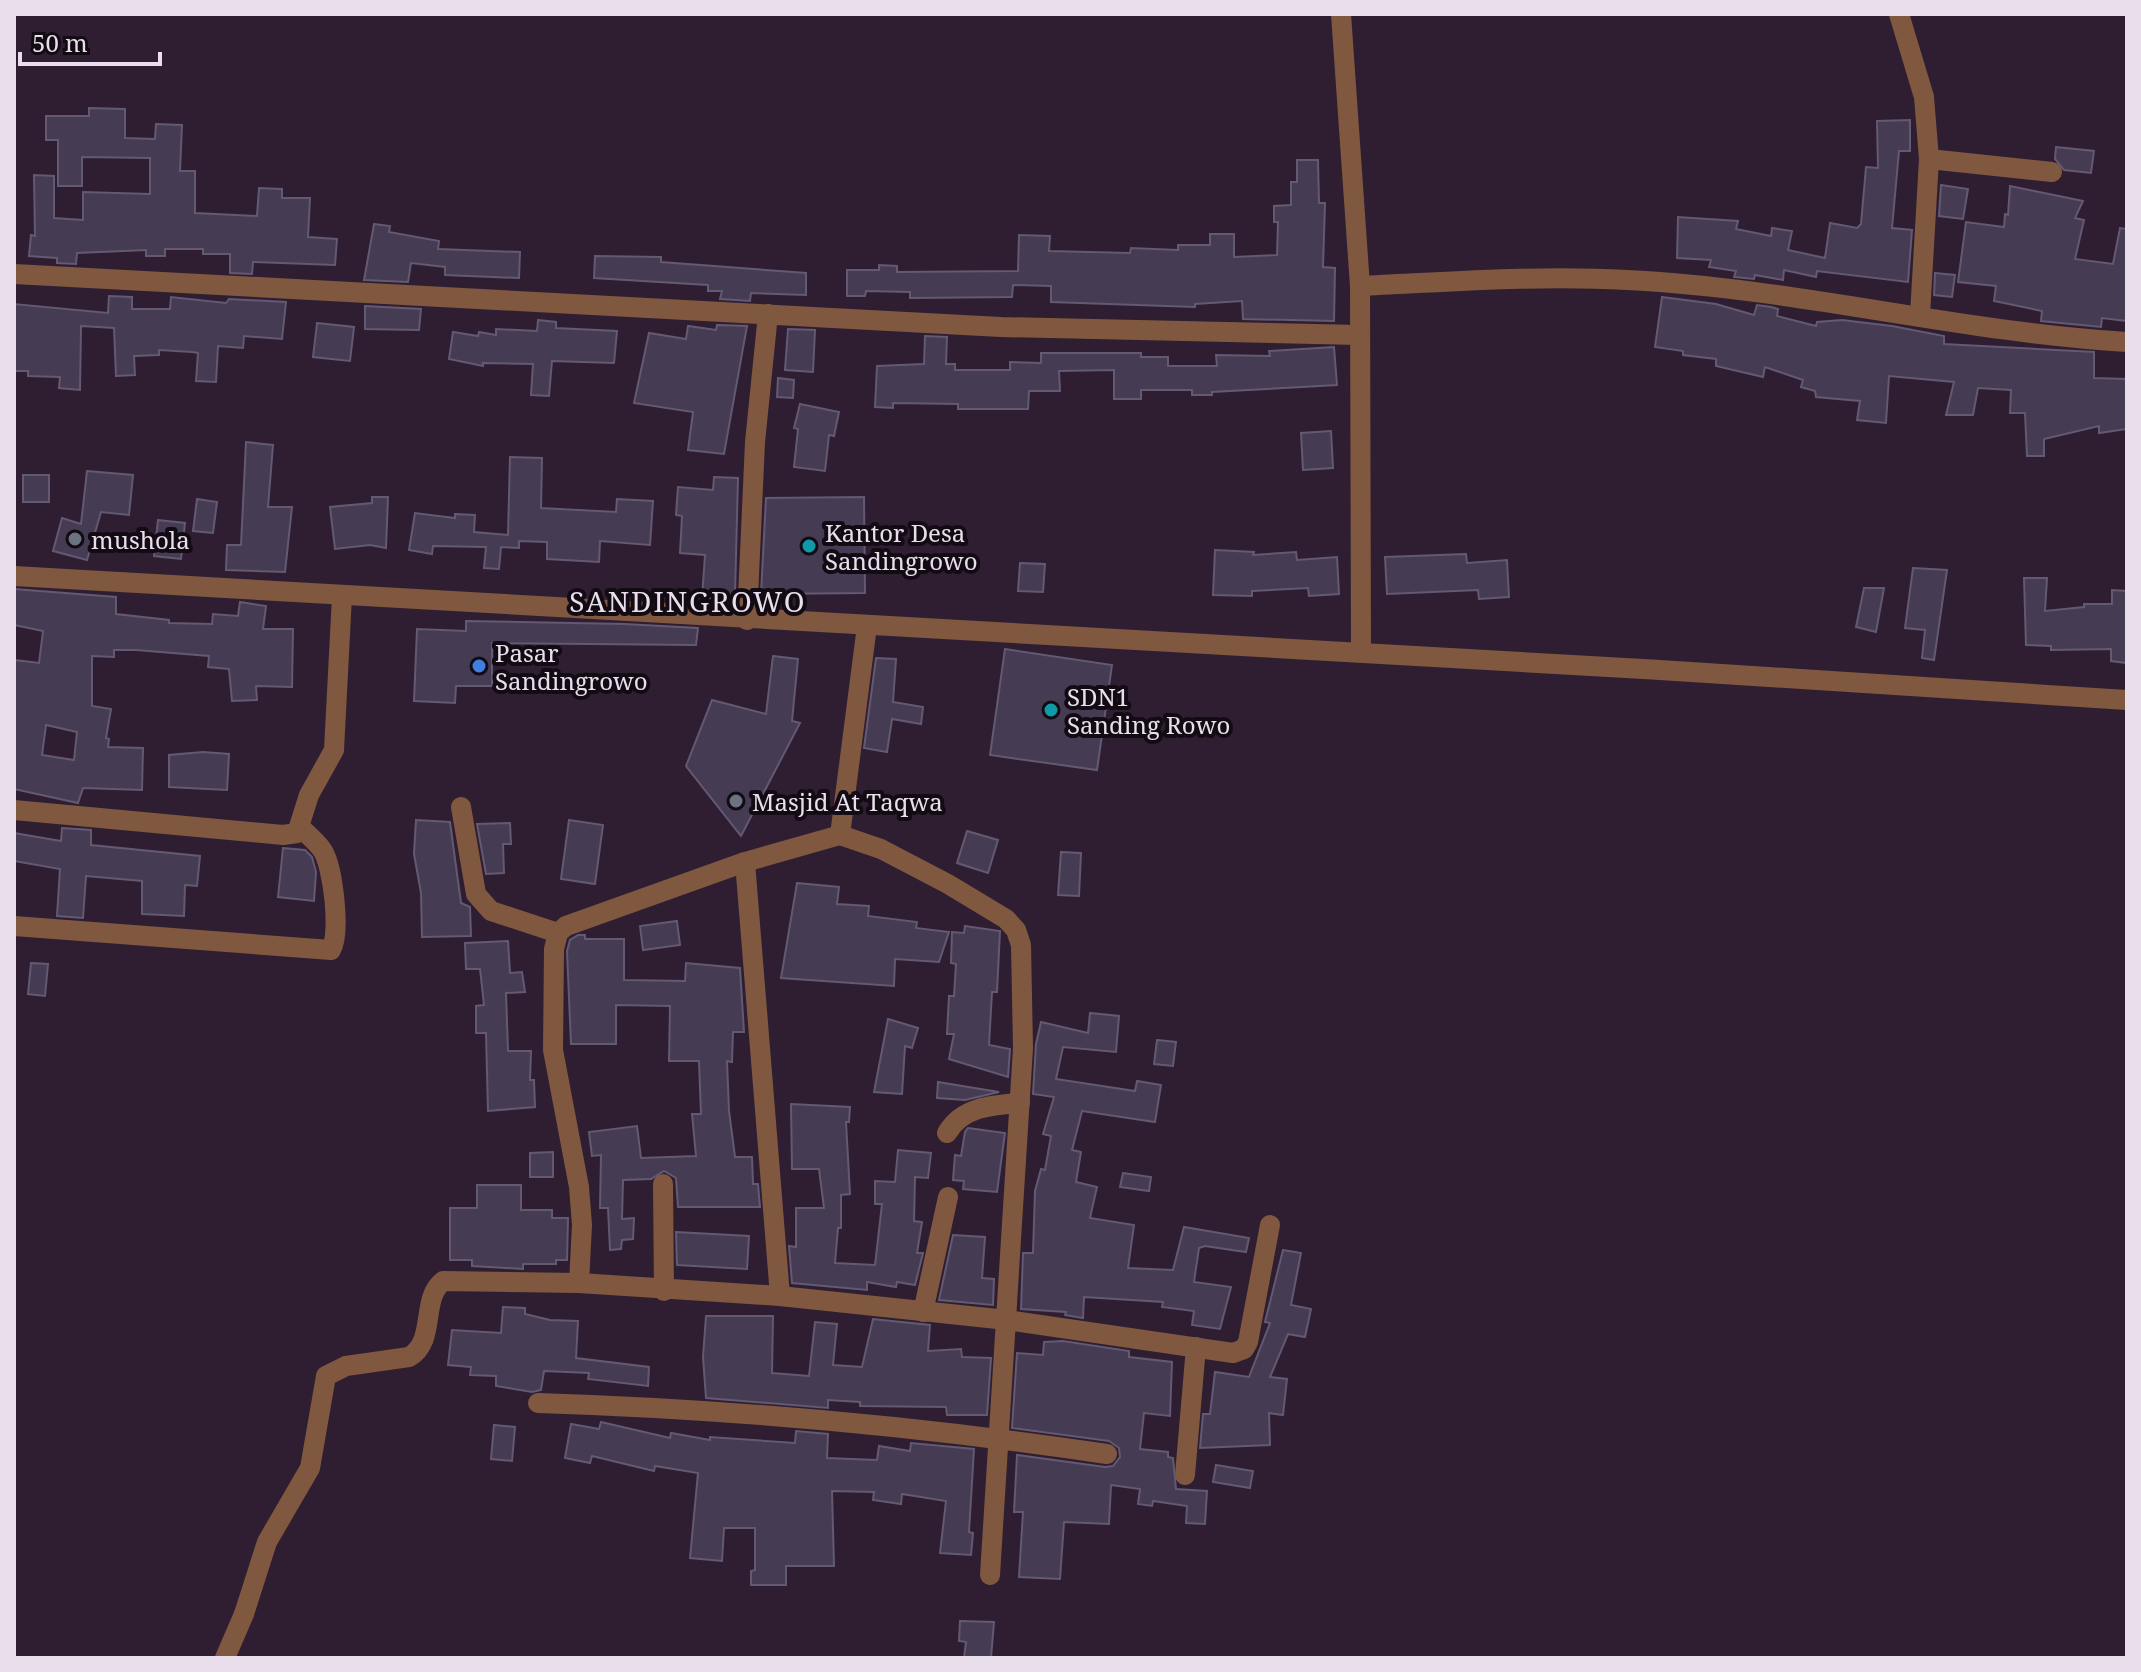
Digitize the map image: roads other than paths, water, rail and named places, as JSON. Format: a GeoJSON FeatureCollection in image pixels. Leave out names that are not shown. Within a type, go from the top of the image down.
{"type":"FeatureCollection","features":[{"type":"Feature","properties":{"kind":"street"},"geometry":{"type":"LineString","coordinates":[[1341,14],[1360,286],[1361,650]]}},
{"type":"Feature","properties":{"kind":"street"},"geometry":{"type":"LineString","coordinates":[[1899,14],[1924,97],[1929,159],[1920,315]]}},
{"type":"Feature","properties":{"kind":"street"},"geometry":{"type":"LineString","coordinates":[[1929,159],[2052,172]]}},
{"type":"Feature","properties":{"kind":"street"},"geometry":{"type":"LineString","coordinates":[[14,274],[1001,327],[1359,335]]}},
{"type":"Feature","properties":{"kind":"street"},"geometry":{"type":"LineString","coordinates":[[1360,286],[1492,280],[1627,280],[1857,304],[2054,337],[2127,342]]}},
{"type":"Feature","properties":{"kind":"street"},"geometry":{"type":"LineString","coordinates":[[747,620],[755,442],[768,314]]}},
{"type":"Feature","properties":{"kind":"street"},"geometry":{"type":"LineString","coordinates":[[14,576],[747,620],[1361,650],[2127,700]]}},
{"type":"Feature","properties":{"kind":"street"},"geometry":{"type":"LineString","coordinates":[[14,810],[283,835],[297,833],[309,795],[334,750],[342,596]]}},
{"type":"Feature","properties":{"kind":"street"},"geometry":{"type":"LineString","coordinates":[[840,835],[867,626]]}},
{"type":"Feature","properties":{"kind":"street"},"geometry":{"type":"LineString","coordinates":[[461,807],[476,894],[491,911],[558,933]]}},
{"type":"Feature","properties":{"kind":"street"},"geometry":{"type":"LineString","coordinates":[[14,926],[331,950],[334,909],[328,865],[323,851],[301,828]]}},
{"type":"Feature","properties":{"kind":"street"},"geometry":{"type":"LineString","coordinates":[[579,1283],[582,1225],[579,1187],[553,1050],[554,949],[558,933],[577,918],[745,862],[840,835],[881,849],[1006,919],[1016,930],[1021,945],[1023,1048],[990,1575]]}},
{"type":"Feature","properties":{"kind":"street"},"geometry":{"type":"LineString","coordinates":[[745,862],[780,1296]]}},
{"type":"Feature","properties":{"kind":"street"},"geometry":{"type":"LineString","coordinates":[[947,1133],[955,1119],[967,1112],[1020,1103]]}},
{"type":"Feature","properties":{"kind":"street"},"geometry":{"type":"LineString","coordinates":[[663,1184],[664,1291]]}},
{"type":"Feature","properties":{"kind":"street"},"geometry":{"type":"LineString","coordinates":[[923,1312],[948,1197]]}},
{"type":"Feature","properties":{"kind":"street"},"geometry":{"type":"LineString","coordinates":[[225,1658],[244,1614],[267,1542],[310,1468],[321,1397],[330,1371],[416,1353],[425,1339],[437,1286],[443,1281],[579,1283],[664,1291],[780,1296],[1007,1320],[1233,1353],[1248,1342],[1270,1225]]}},
{"type":"Feature","properties":{"kind":"street"},"geometry":{"type":"LineString","coordinates":[[1185,1475],[1196,1347]]}},
{"type":"Feature","properties":{"kind":"street"},"geometry":{"type":"LineString","coordinates":[[538,1403],[639,1406],[999,1438],[1107,1454]]}},
{"type":"Feature","properties":{"kind":"place","name":"mushola"},"geometry":{"type":"Point","coordinates":[75,539]}},
{"type":"Feature","properties":{"kind":"place","name":"Kantor Desa Sandingrowo"},"geometry":{"type":"Point","coordinates":[809,546]}},
{"type":"Feature","properties":{"kind":"place","name":"Pasar Sandingrowo"},"geometry":{"type":"Point","coordinates":[479,666]}},
{"type":"Feature","properties":{"kind":"place","name":"SDN1 Sanding Rowo"},"geometry":{"type":"Point","coordinates":[1051,710]}},
{"type":"Feature","properties":{"kind":"place","name":"Masjid At Taqwa"},"geometry":{"type":"Point","coordinates":[736,801]}},
{"type":"Feature","properties":{"kind":"district","name":"SANDINGROWO"},"geometry":{"type":"Point","coordinates":[688,601]}}]}
